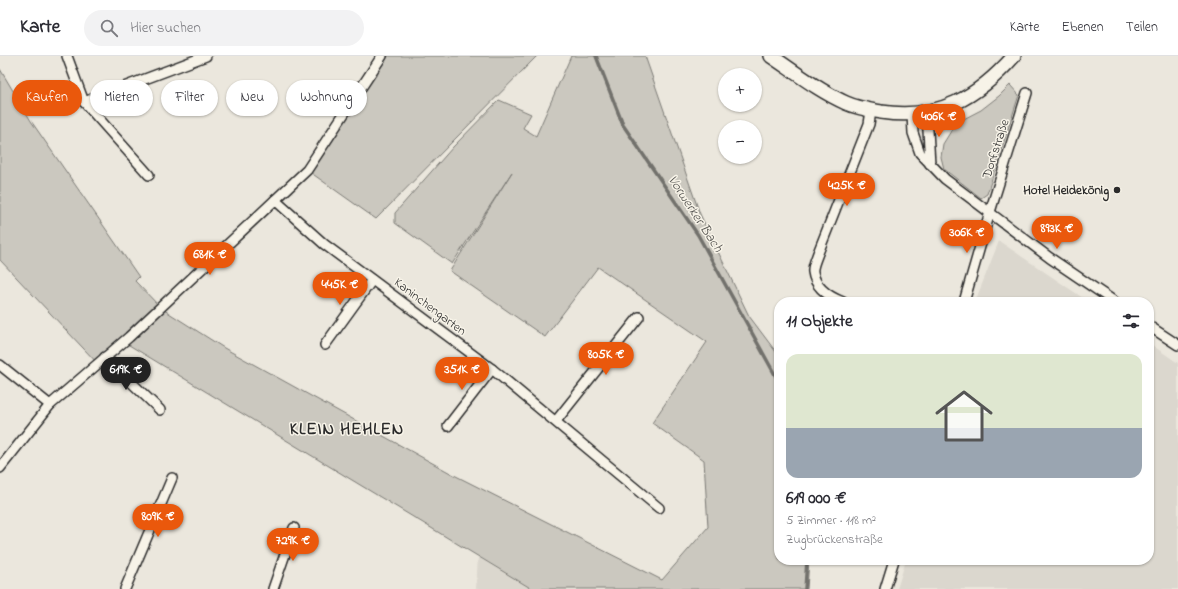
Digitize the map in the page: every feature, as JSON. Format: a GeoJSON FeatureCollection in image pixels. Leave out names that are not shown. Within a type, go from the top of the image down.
{"type":"FeatureCollection","features":[{"type":"Feature","properties":{"kind":"main road"},"geometry":{"type":"LineString","coordinates":[[772,56],[822,91],[847,104],[871,111],[912,114],[928,113],[962,100],[984,86],[1014,56]]}},
{"type":"Feature","properties":{"kind":"street"},"geometry":{"type":"LineString","coordinates":[[67,56],[84,102],[149,175]]}},
{"type":"Feature","properties":{"kind":"street"},"geometry":{"type":"LineString","coordinates":[[84,102],[206,56]]}},
{"type":"Feature","properties":{"kind":"street"},"geometry":{"type":"LineString","coordinates":[[0,468],[50,405],[129,337],[306,170],[382,56]]}},
{"type":"Feature","properties":{"kind":"street","name":"Dorfstraße"},"geometry":{"type":"LineString","coordinates":[[965,297],[1027,93]]}},
{"type":"Feature","properties":{"kind":"street"},"geometry":{"type":"LineString","coordinates":[[831,297],[826,295],[816,280],[813,271],[818,253],[869,124],[871,111]]}},
{"type":"Feature","properties":{"kind":"street"},"geometry":{"type":"LineString","coordinates":[[928,113],[930,164]]}},
{"type":"Feature","properties":{"kind":"street"},"geometry":{"type":"LineString","coordinates":[[912,114],[913,133],[920,153],[945,179],[1050,258],[1108,297]]}},
{"type":"Feature","properties":{"kind":"street","name":"Kaninchengarten"},"geometry":{"type":"LineString","coordinates":[[275,200],[324,244],[492,369],[659,508]]}},
{"type":"Feature","properties":{"kind":"street"},"geometry":{"type":"LineString","coordinates":[[325,346],[372,280]]}},
{"type":"Feature","properties":{"kind":"street"},"geometry":{"type":"LineString","coordinates":[[556,421],[639,317]]}},
{"type":"Feature","properties":{"kind":"street"},"geometry":{"type":"LineString","coordinates":[[1154,329],[1178,346]]}},
{"type":"Feature","properties":{"kind":"street"},"geometry":{"type":"LineString","coordinates":[[105,357],[160,410]]}},
{"type":"Feature","properties":{"kind":"street"},"geometry":{"type":"LineString","coordinates":[[0,365],[50,405]]}},
{"type":"Feature","properties":{"kind":"street"},"geometry":{"type":"LineString","coordinates":[[448,426],[492,369]]}},
{"type":"Feature","properties":{"kind":"street"},"geometry":{"type":"LineString","coordinates":[[125,589],[172,478]]}},
{"type":"Feature","properties":{"kind":"street"},"geometry":{"type":"LineString","coordinates":[[273,589],[294,528]]}},
{"type":"Feature","properties":{"kind":"street"},"geometry":{"type":"LineString","coordinates":[[885,589],[892,565]]}},
{"type":"Feature","properties":{"kind":"shaded area"},"geometry":{"type":"Polygon","coordinates":[[[388,56],[537,56],[376,219],[307,170],[346,116],[367,116],[367,86],[388,56]]]}},
{"type":"Feature","properties":{"kind":"shaded area"},"geometry":{"type":"Polygon","coordinates":[[[571,56],[645,56],[700,214],[749,316],[774,349],[774,565],[809,565],[807,589],[532,589],[124,342],[100,366],[0,260],[0,69],[12,89],[12,116],[28,116],[139,277],[135,281],[161,308],[224,348],[454,475],[662,580],[708,527],[704,460],[652,423],[707,342],[598,267],[545,337],[450,271],[512,172],[452,264],[395,223],[395,213],[453,147],[499,100],[531,114],[523,128],[536,136],[571,56]]]}},
{"type":"Feature","properties":{"kind":"shaded area"},"geometry":{"type":"Polygon","coordinates":[[[1010,85],[1019,95],[987,194],[981,198],[944,169],[941,157],[943,144],[956,123],[981,110],[1010,85]]]}},
{"type":"Feature","properties":{"kind":"shaded area"},"geometry":{"type":"Polygon","coordinates":[[[999,241],[1082,297],[977,297],[999,241]]]}},
{"type":"Feature","properties":{"kind":"shaded area"},"geometry":{"type":"Polygon","coordinates":[[[1154,346],[1178,363],[1178,589],[897,589],[904,565],[1154,565],[1154,346]]]}},
{"type":"Feature","properties":{"kind":"shaded area"},"geometry":{"type":"Polygon","coordinates":[[[478,557],[532,589],[476,589],[478,557]]]}},
{"type":"Feature","properties":{"kind":"waterway","name":"Vorwerker Bach"},"geometry":{"type":"LineString","coordinates":[[596,56],[623,125],[698,235],[774,373]]}},
{"type":"Feature","properties":{"kind":"waterway","name":"Vorwerker Bach"},"geometry":{"type":"LineString","coordinates":[[805,589],[807,565]]}},
{"type":"Feature","properties":{"kind":"place","name":"Hotel Heidekönig"},"geometry":{"type":"Point","coordinates":[1117,190]}},
{"type":"Feature","properties":{"kind":"district","name":"KLEIN HEHLEN"},"geometry":{"type":"Point","coordinates":[347,429]}}]}
